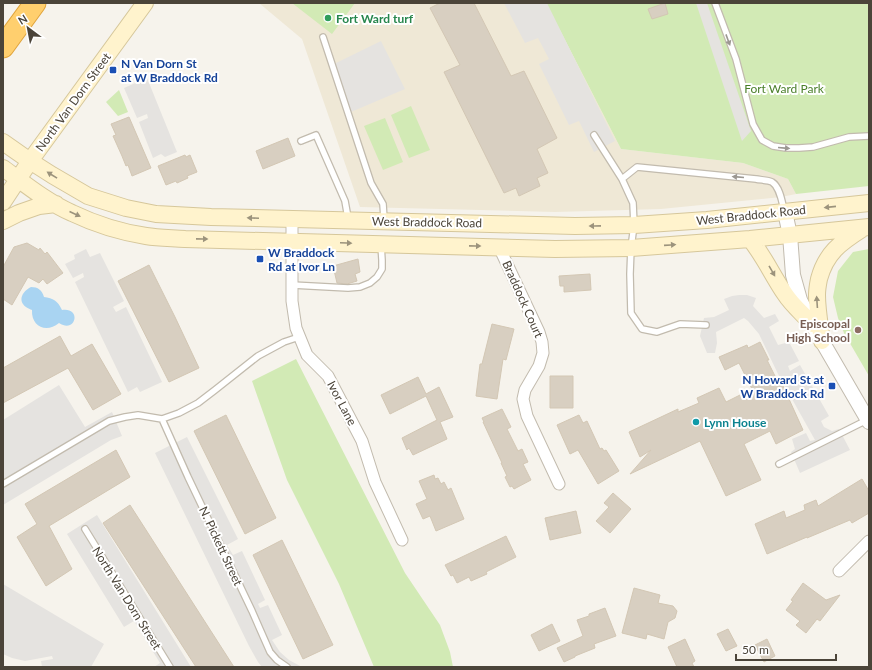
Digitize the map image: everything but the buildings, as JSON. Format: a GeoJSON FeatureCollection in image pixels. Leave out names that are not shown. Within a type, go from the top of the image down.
{"type":"FeatureCollection","features":[{"type":"Feature","properties":{"kind":"highway"},"geometry":{"type":"LineString","coordinates":[[3,47],[35,3]]}},
{"type":"Feature","properties":{"kind":"main road","name":"North Van Dorn Street"},"geometry":{"type":"LineString","coordinates":[[3,202],[30,161],[145,3]]}},
{"type":"Feature","properties":{"kind":"main road","name":"West Braddock Road"},"geometry":{"type":"LineString","coordinates":[[3,142],[52,175],[88,196],[126,208],[156,214],[211,217],[575,226],[634,225],[707,220],[869,203]]}},
{"type":"Feature","properties":{"kind":"main road","name":"West Braddock Road"},"geometry":{"type":"LineString","coordinates":[[3,168],[40,195],[72,213],[99,224],[146,236],[185,239],[555,249],[631,248],[750,239],[867,227]]}},
{"type":"Feature","properties":{"kind":"main road"},"geometry":{"type":"LineString","coordinates":[[3,221],[19,213],[39,206],[56,204]]}},
{"type":"Feature","properties":{"kind":"main road"},"geometry":{"type":"LineString","coordinates":[[822,341],[817,293],[824,265],[830,254],[840,245],[867,227]]}},
{"type":"Feature","properties":{"kind":"main road"},"geometry":{"type":"LineString","coordinates":[[750,239],[763,256],[784,293],[812,324]]}},
{"type":"Feature","properties":{"kind":"street"},"geometry":{"type":"LineString","coordinates":[[785,212],[790,235],[793,275],[800,300],[812,324],[868,421]]}},
{"type":"Feature","properties":{"kind":"street","name":"Ivor Lane"},"geometry":{"type":"LineString","coordinates":[[292,219],[291,242],[293,315],[299,337],[307,355],[328,376],[362,441],[375,482],[402,540]]}},
{"type":"Feature","properties":{"kind":"street","name":"Braddock Court"},"geometry":{"type":"LineString","coordinates":[[499,247],[539,332],[542,342],[543,353],[540,366],[525,390],[523,399],[527,416],[559,484]]}},
{"type":"Feature","properties":{"kind":"street"},"geometry":{"type":"LineString","coordinates":[[839,571],[869,541]]}},
{"type":"Feature","properties":{"kind":"lane"},"geometry":{"type":"LineString","coordinates":[[715,3],[736,59],[753,124],[762,140],[773,146],[799,148],[813,147],[849,137],[869,136]]}},
{"type":"Feature","properties":{"kind":"lane"},"geometry":{"type":"LineString","coordinates":[[323,37],[371,183],[383,204],[384,221]]}},
{"type":"Feature","properties":{"kind":"lane"},"geometry":{"type":"LineString","coordinates":[[301,141],[316,135],[345,201],[348,220]]}},
{"type":"Feature","properties":{"kind":"lane"},"geometry":{"type":"LineString","coordinates":[[594,135],[622,179],[633,204],[634,225],[630,274],[631,313],[642,329],[657,332],[680,324],[706,325]]}},
{"type":"Feature","properties":{"kind":"lane"},"geometry":{"type":"LineString","coordinates":[[622,179],[638,168],[756,179],[772,182],[778,190],[785,212]]}},
{"type":"Feature","properties":{"kind":"lane"},"geometry":{"type":"LineString","coordinates":[[292,285],[348,288],[360,287],[370,283],[377,277],[382,269],[381,244]]}},
{"type":"Feature","properties":{"kind":"lane"},"geometry":{"type":"LineString","coordinates":[[3,484],[110,422],[125,417],[138,415],[162,419],[179,413],[198,403],[258,356],[284,342],[299,337]]}},
{"type":"Feature","properties":{"kind":"lane","name":"N. Pickett Street"},"geometry":{"type":"LineString","coordinates":[[162,419],[270,652],[287,667]]}},
{"type":"Feature","properties":{"kind":"lane"},"geometry":{"type":"LineString","coordinates":[[779,464],[868,421]]}},
{"type":"Feature","properties":{"kind":"lane","name":"North Van Dorn Street"},"geometry":{"type":"LineString","coordinates":[[85,529],[170,667]]}},
{"type":"Feature","properties":{"kind":"shaded area"},"geometry":{"type":"Polygon","coordinates":[[[259,3],[546,3],[621,149],[743,163],[788,179],[796,194],[781,197],[661,209],[555,212],[360,207],[302,39],[259,3]]]}},
{"type":"Feature","properties":{"kind":"shaded area"},"geometry":{"type":"Polygon","coordinates":[[[504,3],[547,3],[615,141],[594,152],[579,121],[569,125],[539,64],[549,59],[538,38],[525,43],[504,3]]]}},
{"type":"Feature","properties":{"kind":"shaded area"},"geometry":{"type":"Polygon","coordinates":[[[696,3],[707,3],[751,131],[742,141],[696,3]]]}},
{"type":"Feature","properties":{"kind":"shaded area"},"geometry":{"type":"Polygon","coordinates":[[[381,41],[405,89],[351,112],[344,100],[332,65],[381,41]]]}},
{"type":"Feature","properties":{"kind":"shaded area"},"geometry":{"type":"Polygon","coordinates":[[[147,78],[177,152],[165,157],[161,154],[153,158],[139,122],[148,118],[147,114],[137,118],[124,88],[147,78]]]}},
{"type":"Feature","properties":{"kind":"shaded area"},"geometry":{"type":"Polygon","coordinates":[[[86,249],[90,257],[100,253],[124,301],[113,307],[116,312],[126,307],[162,382],[140,392],[137,387],[128,392],[75,282],[84,277],[83,273],[73,278],[65,264],[75,259],[74,255],[86,249]]]}},
{"type":"Feature","properties":{"kind":"shaded area"},"geometry":{"type":"Polygon","coordinates":[[[739,295],[747,295],[756,298],[753,306],[764,318],[775,314],[779,321],[769,327],[778,345],[789,342],[799,361],[788,366],[790,371],[800,365],[829,416],[821,421],[824,427],[832,431],[839,429],[850,450],[800,473],[791,452],[795,449],[792,439],[806,433],[810,441],[815,440],[778,374],[759,334],[744,318],[716,332],[717,343],[715,353],[707,353],[700,336],[704,318],[714,317],[729,310],[724,299],[739,295]]]}},
{"type":"Feature","properties":{"kind":"shaded area"},"geometry":{"type":"Polygon","coordinates":[[[59,385],[85,427],[112,412],[122,436],[111,440],[3,505],[3,420],[59,385]]]}},
{"type":"Feature","properties":{"kind":"shaded area"},"geometry":{"type":"Polygon","coordinates":[[[187,437],[238,539],[227,545],[233,555],[242,551],[265,600],[258,604],[260,608],[268,605],[282,635],[272,640],[280,652],[289,660],[302,667],[262,667],[249,646],[155,453],[187,437]]]}},
{"type":"Feature","properties":{"kind":"shaded area"},"geometry":{"type":"Polygon","coordinates":[[[97,515],[191,667],[154,667],[160,663],[134,621],[124,627],[67,534],[97,515]]]}},
{"type":"Feature","properties":{"kind":"shaded area"},"geometry":{"type":"Polygon","coordinates":[[[3,584],[104,644],[91,667],[42,667],[41,661],[53,659],[52,656],[25,661],[3,654],[3,584]]]}},
{"type":"Feature","properties":{"kind":"green space","name":"Fort Ward turf"},"geometry":{"type":"Polygon","coordinates":[[[292,3],[355,3],[332,34],[292,3]]]}},
{"type":"Feature","properties":{"kind":"green space","name":"Fort Ward Park"},"geometry":{"type":"Polygon","coordinates":[[[546,3],[869,3],[869,186],[796,194],[788,179],[743,163],[621,149],[546,3]]]}},
{"type":"Feature","properties":{"kind":"green space"},"geometry":{"type":"Polygon","coordinates":[[[119,90],[128,112],[118,116],[106,102],[119,90]]]}},
{"type":"Feature","properties":{"kind":"green space"},"geometry":{"type":"Polygon","coordinates":[[[411,106],[430,150],[409,158],[391,115],[411,106]]]}},
{"type":"Feature","properties":{"kind":"green space"},"geometry":{"type":"Polygon","coordinates":[[[385,118],[403,162],[383,170],[364,126],[385,118]]]}},
{"type":"Feature","properties":{"kind":"green space","name":"Episcopal High School"},"geometry":{"type":"Polygon","coordinates":[[[869,249],[869,376],[844,333],[838,318],[833,297],[838,271],[853,252],[869,249]]]}},
{"type":"Feature","properties":{"kind":"green space"},"geometry":{"type":"Polygon","coordinates":[[[296,359],[405,573],[440,625],[450,652],[453,667],[374,667],[339,584],[287,480],[252,381],[296,359]]]}},
{"type":"Feature","properties":{"kind":"water"},"geometry":{"type":"Polygon","coordinates":[[[31,287],[39,289],[44,297],[55,300],[62,310],[72,312],[74,316],[73,323],[65,325],[59,323],[49,328],[40,327],[32,316],[32,310],[26,307],[22,301],[22,296],[31,287]]]}},
{"type":"Feature","properties":{"kind":"place","name":"Fort Ward turf"},"geometry":{"type":"Point","coordinates":[328,18]}},
{"type":"Feature","properties":{"kind":"place","name":"N Van Dorn St at W Braddock Rd"},"geometry":{"type":"Point","coordinates":[113,70]}},
{"type":"Feature","properties":{"kind":"place","name":"W Braddock Rd at Ivor Ln"},"geometry":{"type":"Point","coordinates":[260,259]}},
{"type":"Feature","properties":{"kind":"place","name":"Episcopal High School"},"geometry":{"type":"Point","coordinates":[858,330]}},
{"type":"Feature","properties":{"kind":"place","name":"N Howard St at W Braddock Rd"},"geometry":{"type":"Point","coordinates":[832,386]}},
{"type":"Feature","properties":{"kind":"place","name":"Lynn House"},"geometry":{"type":"Point","coordinates":[696,422]}}]}
